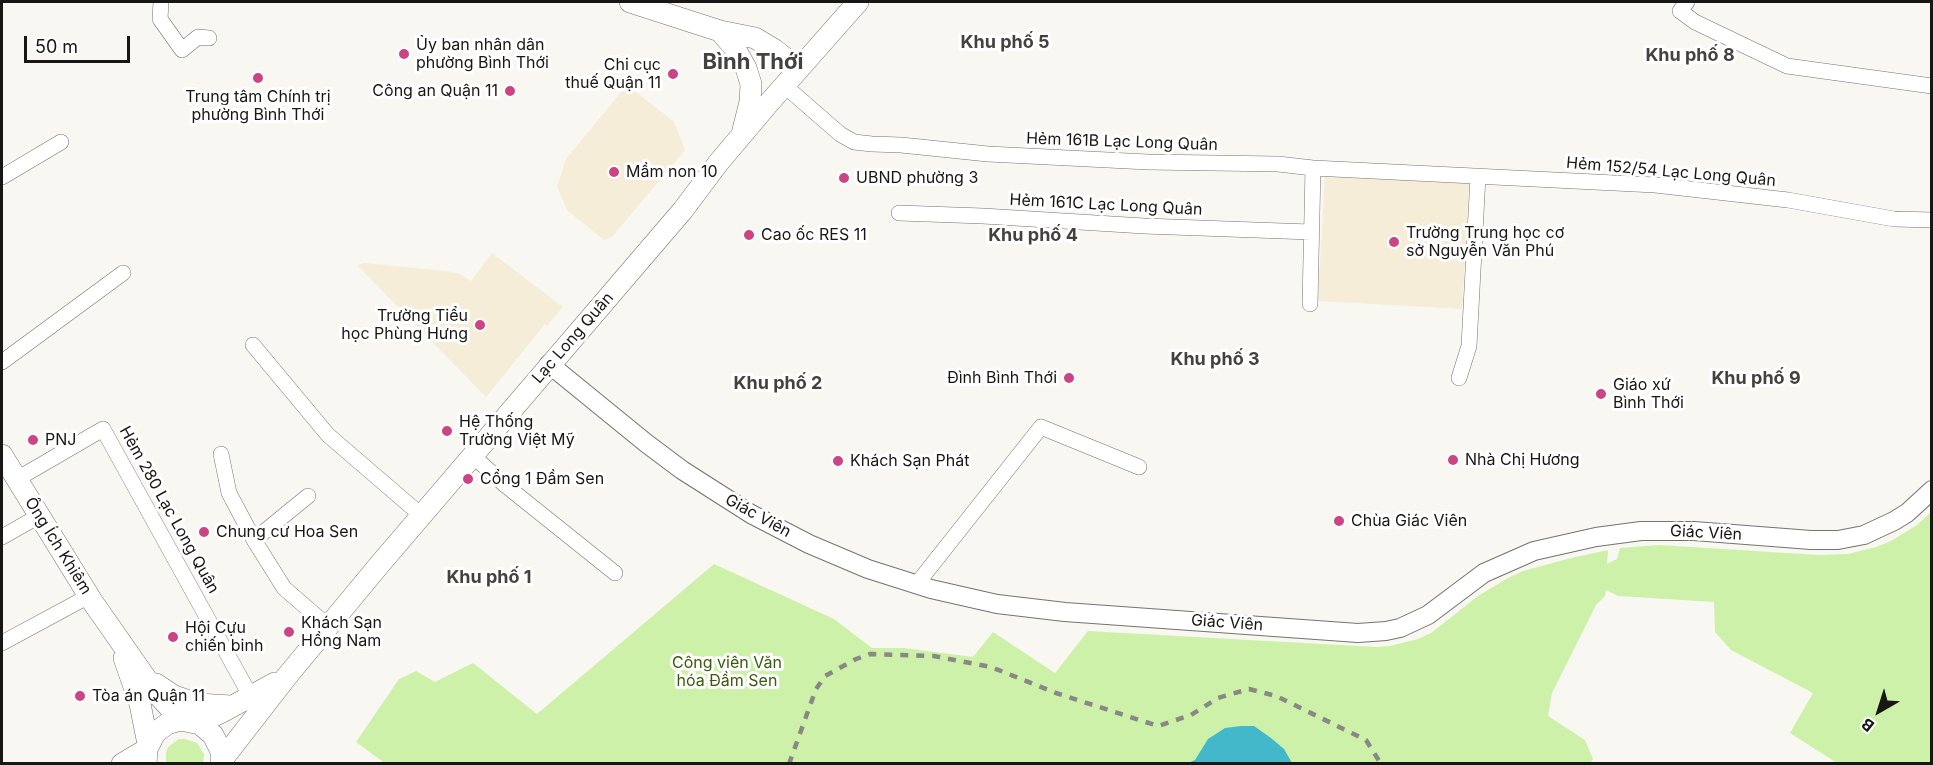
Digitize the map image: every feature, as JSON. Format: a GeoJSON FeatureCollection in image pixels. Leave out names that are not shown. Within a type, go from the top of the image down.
{"type":"FeatureCollection","features":[{"type":"Feature","properties":{"kind":"main road"},"geometry":{"type":"LineString","coordinates":[[630,2],[720,31],[755,38],[799,69]]}},
{"type":"Feature","properties":{"kind":"main road","name":"Lạc Long Quân"},"geometry":{"type":"LineString","coordinates":[[222,762],[288,675],[421,515],[676,218],[741,136],[858,2]]}},
{"type":"Feature","properties":{"kind":"main road"},"geometry":{"type":"LineString","coordinates":[[720,31],[736,50],[746,68],[751,84],[750,102],[741,136]]}},
{"type":"Feature","properties":{"kind":"main road","name":"Ông Ích Khiêm"},"geometry":{"type":"LineString","coordinates":[[2,458],[116,635]]}},
{"type":"Feature","properties":{"kind":"main road"},"geometry":{"type":"LineString","coordinates":[[116,635],[157,694],[187,721],[207,729],[213,735],[218,742],[222,762]]}},
{"type":"Feature","properties":{"kind":"main road"},"geometry":{"type":"LineString","coordinates":[[116,635],[140,704],[147,752]]}},
{"type":"Feature","properties":{"kind":"main road"},"geometry":{"type":"LineString","coordinates":[[122,764],[147,752],[161,728],[187,721],[205,720],[288,675]]}},
{"type":"Feature","properties":{"kind":"main road"},"geometry":{"type":"LineString","coordinates":[[148,679],[186,701],[210,706],[243,701]]}},
{"type":"Feature","properties":{"kind":"street"},"geometry":{"type":"LineString","coordinates":[[161,2],[160,19],[182,50],[198,37],[209,38]]}},
{"type":"Feature","properties":{"kind":"street"},"geometry":{"type":"LineString","coordinates":[[1684,6],[1695,22],[1787,66],[1932,86]]}},
{"type":"Feature","properties":{"kind":"street","name":"Hẻm 161B Lạc Long Quân"},"geometry":{"type":"LineString","coordinates":[[785,86],[840,134],[854,142],[988,154],[1148,162],[1278,164],[1312,168],[1478,176]]}},
{"type":"Feature","properties":{"kind":"street"},"geometry":{"type":"LineString","coordinates":[[2,177],[61,142]]}},
{"type":"Feature","properties":{"kind":"street"},"geometry":{"type":"LineString","coordinates":[[1310,304],[1312,168]]}},
{"type":"Feature","properties":{"kind":"street"},"geometry":{"type":"LineString","coordinates":[[1459,378],[1469,346],[1478,176]]}},
{"type":"Feature","properties":{"kind":"street","name":"Hẻm 152/54 Lạc Long Quân"},"geometry":{"type":"LineString","coordinates":[[1478,176],[1708,190],[1788,200],[1894,219],[1932,220]]}},
{"type":"Feature","properties":{"kind":"street","name":"Hẻm 161C Lạc Long Quân"},"geometry":{"type":"LineString","coordinates":[[899,213],[1311,232]]}},
{"type":"Feature","properties":{"kind":"street"},"geometry":{"type":"LineString","coordinates":[[2,362],[123,273]]}},
{"type":"Feature","properties":{"kind":"street"},"geometry":{"type":"LineString","coordinates":[[253,345],[328,435],[421,515]]}},
{"type":"Feature","properties":{"kind":"street","name":"Giác Viên"},"geometry":{"type":"LineString","coordinates":[[549,364],[646,443],[724,497],[808,544],[868,569],[916,585],[986,602],[1046,610],[1372,633],[1414,623],[1484,573],[1516,558],[1544,549],[1596,537],[1641,531],[1685,531],[1838,540],[1864,535],[1894,522],[1932,490]]}},
{"type":"Feature","properties":{"kind":"street"},"geometry":{"type":"LineString","coordinates":[[916,585],[1041,427],[1138,467]]}},
{"type":"Feature","properties":{"kind":"street","name":"Hẻm 280 Lạc Long Quân"},"geometry":{"type":"LineString","coordinates":[[17,480],[103,429],[243,701]]}},
{"type":"Feature","properties":{"kind":"street"},"geometry":{"type":"LineString","coordinates":[[221,454],[229,493],[254,540],[284,588],[329,627]]}},
{"type":"Feature","properties":{"kind":"street"},"geometry":{"type":"LineString","coordinates":[[472,455],[615,573]]}},
{"type":"Feature","properties":{"kind":"street"},"geometry":{"type":"LineString","coordinates":[[254,540],[308,496]]}},
{"type":"Feature","properties":{"kind":"street"},"geometry":{"type":"LineString","coordinates":[[2,537],[39,516]]}},
{"type":"Feature","properties":{"kind":"street"},"geometry":{"type":"LineString","coordinates":[[2,643],[89,596]]}},
{"type":"Feature","properties":{"kind":"shaded area","name":"Mầm non 10"},"geometry":{"type":"Polygon","coordinates":[[[627,85],[674,122],[685,150],[612,237],[604,240],[567,210],[557,186],[566,159],[627,85]]]}},
{"type":"Feature","properties":{"kind":"shaded area","name":"Trường Trung học cơ sở Nguyễn Văn Phú"},"geometry":{"type":"Polygon","coordinates":[[[1325,174],[1469,183],[1462,309],[1318,301],[1325,174]]]}},
{"type":"Feature","properties":{"kind":"shaded area","name":"Trường Tiểu học Phùng Hưng"},"geometry":{"type":"Polygon","coordinates":[[[492,253],[563,307],[547,326],[545,324],[486,397],[357,265],[364,263],[447,271],[460,274],[471,281],[492,253]]]}},
{"type":"Feature","properties":{"kind":"green space","name":"Công viên Văn hóa Đầm Sen"},"geometry":{"type":"Polygon","coordinates":[[[1931,512],[1931,763],[1837,763],[1790,733],[1813,693],[1731,650],[1715,632],[1714,602],[1618,596],[1606,590],[1605,596],[1596,605],[1552,693],[1548,716],[1585,740],[1593,759],[1590,763],[386,764],[356,742],[399,679],[416,671],[435,682],[473,663],[537,714],[714,564],[834,619],[872,648],[904,648],[973,657],[993,632],[1055,673],[1088,631],[1390,646],[1431,633],[1478,596],[1508,578],[1523,571],[1571,558],[1608,550],[1607,564],[1617,559],[1620,548],[1659,545],[1819,555],[1848,554],[1891,541],[1917,525],[1931,512]]]}},
{"type":"Feature","properties":{"kind":"green space"},"geometry":{"type":"Polygon","coordinates":[[[179,739],[197,743],[204,754],[203,763],[166,763],[168,747],[179,739]]]}},
{"type":"Feature","properties":{"kind":"water"},"geometry":{"type":"Polygon","coordinates":[[[1254,726],[1271,738],[1284,749],[1292,763],[1188,763],[1195,760],[1208,739],[1225,728],[1254,726]]]}},
{"type":"Feature","properties":{"kind":"railway"},"geometry":{"type":"LineString","coordinates":[[789,764],[816,689],[825,676],[870,654],[934,656],[991,667],[1056,693],[1158,726],[1191,715],[1218,698],[1249,689],[1276,696],[1366,740],[1381,764]]}},
{"type":"Feature","properties":{"kind":"place","name":"Ủy ban nhân dân phường Bình Thới"},"geometry":{"type":"Point","coordinates":[404,54]}},
{"type":"Feature","properties":{"kind":"place","name":"Chi cục thuế Quận 11"},"geometry":{"type":"Point","coordinates":[673,74]}},
{"type":"Feature","properties":{"kind":"place","name":"Trung tâm Chính trị phường Bình Thới"},"geometry":{"type":"Point","coordinates":[258,78]}},
{"type":"Feature","properties":{"kind":"place","name":"Công an Quận 11"},"geometry":{"type":"Point","coordinates":[510,91]}},
{"type":"Feature","properties":{"kind":"place","name":"Mầm non 10"},"geometry":{"type":"Point","coordinates":[614,172]}},
{"type":"Feature","properties":{"kind":"place","name":"UBND phường 3"},"geometry":{"type":"Point","coordinates":[844,178]}},
{"type":"Feature","properties":{"kind":"place","name":"Cao ốc RES 11"},"geometry":{"type":"Point","coordinates":[749,235]}},
{"type":"Feature","properties":{"kind":"place","name":"Trường Trung học cơ sở Nguyễn Văn Phú"},"geometry":{"type":"Point","coordinates":[1394,242]}},
{"type":"Feature","properties":{"kind":"place","name":"Trường Tiểu học Phùng Hưng"},"geometry":{"type":"Point","coordinates":[480,325]}},
{"type":"Feature","properties":{"kind":"place","name":"Đình Bình Thới"},"geometry":{"type":"Point","coordinates":[1069,378]}},
{"type":"Feature","properties":{"kind":"place","name":"Giáo xứ Bình Thới"},"geometry":{"type":"Point","coordinates":[1601,394]}},
{"type":"Feature","properties":{"kind":"place","name":"Hệ Thống Trường Việt Mỹ"},"geometry":{"type":"Point","coordinates":[447,431]}},
{"type":"Feature","properties":{"kind":"place","name":"PNJ"},"geometry":{"type":"Point","coordinates":[33,440]}},
{"type":"Feature","properties":{"kind":"place","name":"Nhà Chị Hương"},"geometry":{"type":"Point","coordinates":[1453,460]}},
{"type":"Feature","properties":{"kind":"place","name":"Khách Sạn Phát"},"geometry":{"type":"Point","coordinates":[838,461]}},
{"type":"Feature","properties":{"kind":"place","name":"Cổng 1 Đầm Sen"},"geometry":{"type":"Point","coordinates":[468,479]}},
{"type":"Feature","properties":{"kind":"place","name":"Chùa Giác Viên"},"geometry":{"type":"Point","coordinates":[1339,521]}},
{"type":"Feature","properties":{"kind":"place","name":"Chung cư Hoa Sen"},"geometry":{"type":"Point","coordinates":[204,532]}},
{"type":"Feature","properties":{"kind":"place","name":"Khách Sạn Hồng Nam"},"geometry":{"type":"Point","coordinates":[289,632]}},
{"type":"Feature","properties":{"kind":"place","name":"Hội Cựu chiến binh"},"geometry":{"type":"Point","coordinates":[173,637]}},
{"type":"Feature","properties":{"kind":"place","name":"Tòa án Quận 11"},"geometry":{"type":"Point","coordinates":[80,696]}},
{"type":"Feature","properties":{"kind":"district","name":"Khu phố 5"},"geometry":{"type":"Point","coordinates":[1005,43]}},
{"type":"Feature","properties":{"kind":"district","name":"Khu phố 8"},"geometry":{"type":"Point","coordinates":[1690,56]}},
{"type":"Feature","properties":{"kind":"district","name":"Bình Thới"},"geometry":{"type":"Point","coordinates":[753,62]}},
{"type":"Feature","properties":{"kind":"district","name":"Khu phố 4"},"geometry":{"type":"Point","coordinates":[1033,236]}},
{"type":"Feature","properties":{"kind":"district","name":"Khu phố 3"},"geometry":{"type":"Point","coordinates":[1215,360]}},
{"type":"Feature","properties":{"kind":"district","name":"Khu phố 9"},"geometry":{"type":"Point","coordinates":[1756,379]}},
{"type":"Feature","properties":{"kind":"district","name":"Khu phố 2"},"geometry":{"type":"Point","coordinates":[778,384]}},
{"type":"Feature","properties":{"kind":"district","name":"Khu phố 1"},"geometry":{"type":"Point","coordinates":[489,578]}}]}
